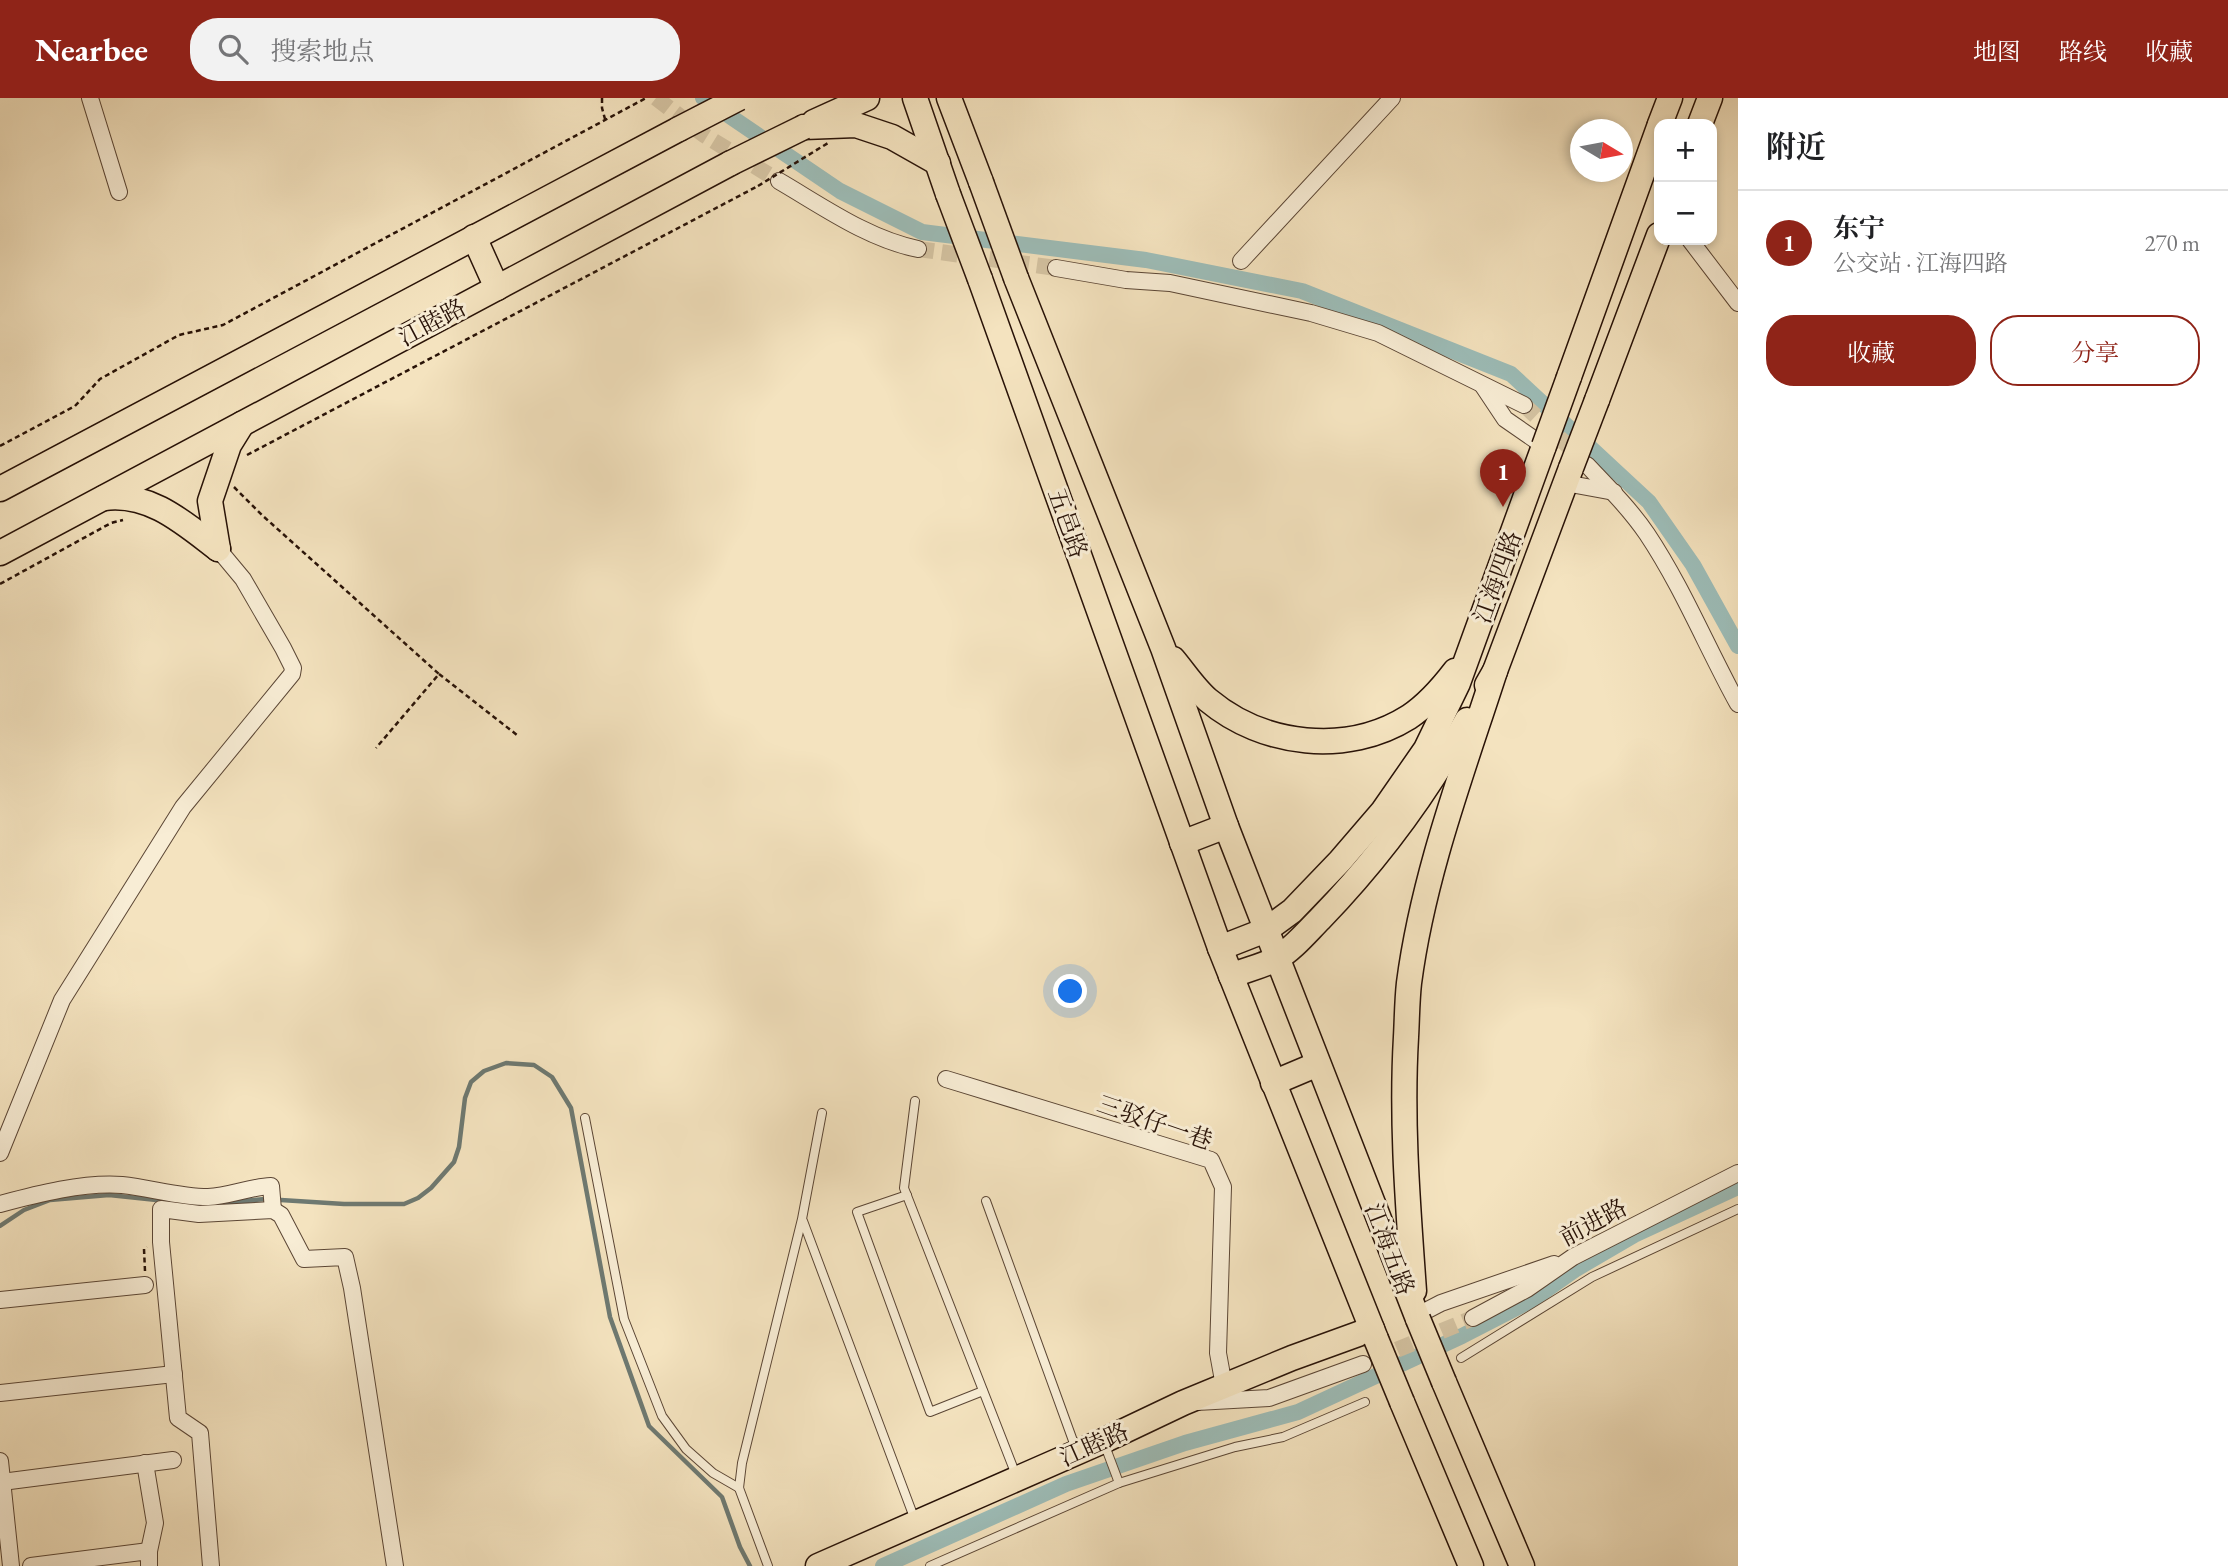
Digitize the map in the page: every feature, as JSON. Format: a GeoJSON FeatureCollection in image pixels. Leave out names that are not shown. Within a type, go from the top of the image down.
{"type":"FeatureCollection","features":[{"type":"Feature","properties":{"kind":"main road"},"geometry":{"type":"LineString","coordinates":[[0,489],[738,98]]}},
{"type":"Feature","properties":{"kind":"main road","name":"江睦路"},"geometry":{"type":"LineString","coordinates":[[0,552],[731,163],[867,98]]}},
{"type":"Feature","properties":{"kind":"main road","name":"五邑路"},"geometry":{"type":"LineString","coordinates":[[915,98],[1220,948]]}},
{"type":"Feature","properties":{"kind":"main road","name":"五邑路"},"geometry":{"type":"LineString","coordinates":[[949,98],[1016,278],[1163,648],[1266,930]]}},
{"type":"Feature","properties":{"kind":"main road","name":"江海四路"},"geometry":{"type":"LineString","coordinates":[[1662,119],[1670,98]]}},
{"type":"Feature","properties":{"kind":"main road"},"geometry":{"type":"LineString","coordinates":[[1702,119],[1710,98]]}},
{"type":"Feature","properties":{"kind":"main road"},"geometry":{"type":"LineString","coordinates":[[804,127],[856,125],[892,137],[937,163]]}},
{"type":"Feature","properties":{"kind":"main road","name":"江海四路"},"geometry":{"type":"LineString","coordinates":[[1220,948],[1266,930],[1292,911],[1383,811],[1426,749],[1471,651],[1654,143]]}},
{"type":"Feature","properties":{"kind":"main road"},"geometry":{"type":"LineString","coordinates":[[474,237],[497,288]]}},
{"type":"Feature","properties":{"kind":"main road","name":"江海四路"},"geometry":{"type":"LineString","coordinates":[[1277,958],[1357,880],[1405,821],[1446,759],[1495,671],[1575,472],[1597,400],[1655,245]]}},
{"type":"Feature","properties":{"kind":"main road"},"geometry":{"type":"LineString","coordinates":[[218,549],[210,500],[229,445],[242,424]]}},
{"type":"Feature","properties":{"kind":"main road"},"geometry":{"type":"LineString","coordinates":[[102,499],[120,496],[138,499],[179,519],[218,549]]}},
{"type":"Feature","properties":{"kind":"main road"},"geometry":{"type":"LineString","coordinates":[[1163,648],[1207,699],[1245,725],[1294,740],[1336,742],[1376,733],[1410,716],[1438,692],[1471,651]]}},
{"type":"Feature","properties":{"kind":"main road"},"geometry":{"type":"LineString","coordinates":[[1417,1317],[1404,1159],[1404,1066],[1409,984],[1422,914],[1440,843],[1495,671]]}},
{"type":"Feature","properties":{"kind":"main road"},"geometry":{"type":"LineString","coordinates":[[1182,843],[1226,826]]}},
{"type":"Feature","properties":{"kind":"main road"},"geometry":{"type":"LineString","coordinates":[[1340,861],[1357,880]]}},
{"type":"Feature","properties":{"kind":"main road","name":"江海五路"},"geometry":{"type":"LineString","coordinates":[[1266,930],[1417,1317],[1522,1566]]}},
{"type":"Feature","properties":{"kind":"main road","name":"江海五路"},"geometry":{"type":"LineString","coordinates":[[1220,948],[1374,1334],[1471,1566]]}},
{"type":"Feature","properties":{"kind":"main road"},"geometry":{"type":"LineString","coordinates":[[1231,976],[1277,958]]}},
{"type":"Feature","properties":{"kind":"main road"},"geometry":{"type":"LineString","coordinates":[[1273,1083],[1318,1064]]}},
{"type":"Feature","properties":{"kind":"main road","name":"江睦路"},"geometry":{"type":"LineString","coordinates":[[834,1562],[1183,1403],[1292,1358],[1374,1334]]}},
{"type":"Feature","properties":{"kind":"street"},"geometry":{"type":"LineString","coordinates":[[90,98],[119,192]]}},
{"type":"Feature","properties":{"kind":"street"},"geometry":{"type":"LineString","coordinates":[[1241,261],[1392,98]]}},
{"type":"Feature","properties":{"kind":"street"},"geometry":{"type":"LineString","coordinates":[[779,181],[851,223],[899,245],[918,249]]}},
{"type":"Feature","properties":{"kind":"street"},"geometry":{"type":"LineString","coordinates":[[1694,245],[1738,303]]}},
{"type":"Feature","properties":{"kind":"street"},"geometry":{"type":"LineString","coordinates":[[1056,268],[1170,283],[1311,313],[1378,333],[1524,405]]}},
{"type":"Feature","properties":{"kind":"street"},"geometry":{"type":"LineString","coordinates":[[1482,384],[1505,419],[1544,446]]}},
{"type":"Feature","properties":{"kind":"street"},"geometry":{"type":"LineString","coordinates":[[1575,472],[1614,492]]}},
{"type":"Feature","properties":{"kind":"street"},"geometry":{"type":"LineString","coordinates":[[1575,472],[1614,492],[1646,532],[1675,580],[1738,704]]}},
{"type":"Feature","properties":{"kind":"street"},"geometry":{"type":"LineString","coordinates":[[0,1153],[62,1000],[183,807],[292,674],[293,668],[249,591],[218,549]]}},
{"type":"Feature","properties":{"kind":"street","name":"三驳仔一巷"},"geometry":{"type":"LineString","coordinates":[[946,1079],[1211,1160],[1223,1187],[1218,1353],[1224,1386]]}},
{"type":"Feature","properties":{"kind":"street","name":"前进路"},"geometry":{"type":"LineString","coordinates":[[1473,1318],[1527,1289],[1573,1258],[1738,1173]]}},
{"type":"Feature","properties":{"kind":"street"},"geometry":{"type":"LineString","coordinates":[[0,1204],[55,1190],[118,1185],[208,1197],[229,1195],[257,1186],[271,1186],[273,1209]]}},
{"type":"Feature","properties":{"kind":"street"},"geometry":{"type":"LineString","coordinates":[[211,1566],[200,1433],[178,1418],[161,1242],[161,1209],[199,1214],[273,1209],[281,1215],[304,1259],[345,1257],[395,1566]]}},
{"type":"Feature","properties":{"kind":"street"},"geometry":{"type":"LineString","coordinates":[[1417,1317],[1441,1303],[1573,1258]]}},
{"type":"Feature","properties":{"kind":"street"},"geometry":{"type":"LineString","coordinates":[[0,1300],[145,1285]]}},
{"type":"Feature","properties":{"kind":"street"},"geometry":{"type":"LineString","coordinates":[[1183,1403],[1269,1398],[1363,1364]]}},
{"type":"Feature","properties":{"kind":"street"},"geometry":{"type":"LineString","coordinates":[[0,1393],[174,1374]]}},
{"type":"Feature","properties":{"kind":"street"},"geometry":{"type":"LineString","coordinates":[[2,1482],[173,1460]]}},
{"type":"Feature","properties":{"kind":"street"},"geometry":{"type":"LineString","coordinates":[[0,1461],[11,1566]]}},
{"type":"Feature","properties":{"kind":"street"},"geometry":{"type":"LineString","coordinates":[[31,1566],[149,1559],[155,1523],[145,1464]]}},
{"type":"Feature","properties":{"kind":"lane"},"geometry":{"type":"LineString","coordinates":[[915,1101],[904,1188],[1017,1478]]}},
{"type":"Feature","properties":{"kind":"lane"},"geometry":{"type":"LineString","coordinates":[[768,1566],[739,1488],[742,1462],[803,1219],[822,1113]]}},
{"type":"Feature","properties":{"kind":"lane"},"geometry":{"type":"LineString","coordinates":[[585,1118],[624,1319],[662,1416],[686,1449],[713,1473],[739,1488]]}},
{"type":"Feature","properties":{"kind":"lane"},"geometry":{"type":"LineString","coordinates":[[907,1195],[857,1212],[930,1412],[983,1391]]}},
{"type":"Feature","properties":{"kind":"lane"},"geometry":{"type":"LineString","coordinates":[[986,1200],[1077,1452]]}},
{"type":"Feature","properties":{"kind":"lane"},"geometry":{"type":"LineString","coordinates":[[1461,1358],[1592,1277],[1738,1209]]}},
{"type":"Feature","properties":{"kind":"lane"},"geometry":{"type":"LineString","coordinates":[[803,1219],[916,1523]]}},
{"type":"Feature","properties":{"kind":"lane"},"geometry":{"type":"LineString","coordinates":[[930,1566],[1119,1483],[1235,1447],[1283,1437],[1365,1402]]}},
{"type":"Feature","properties":{"kind":"lane"},"geometry":{"type":"LineString","coordinates":[[1103,1440],[1119,1483]]}},
{"type":"Feature","properties":{"kind":"path"},"geometry":{"type":"LineString","coordinates":[[602,98],[605,119]]}},
{"type":"Feature","properties":{"kind":"path"},"geometry":{"type":"LineString","coordinates":[[0,446],[75,406],[100,379],[179,335],[223,325],[646,98]]}},
{"type":"Feature","properties":{"kind":"path"},"geometry":{"type":"LineString","coordinates":[[244,457],[758,186],[828,143]]}},
{"type":"Feature","properties":{"kind":"path"},"geometry":{"type":"LineString","coordinates":[[220,472],[263,516],[439,674],[517,735]]}},
{"type":"Feature","properties":{"kind":"path"},"geometry":{"type":"LineString","coordinates":[[0,584],[111,523],[131,517]]}},
{"type":"Feature","properties":{"kind":"path"},"geometry":{"type":"LineString","coordinates":[[376,748],[439,674]]}},
{"type":"Feature","properties":{"kind":"waterway"},"geometry":{"type":"LineString","coordinates":[[703,98],[840,191],[922,232],[1146,260],[1302,291],[1511,374],[1649,502],[1693,565],[1738,646]]}},
{"type":"Feature","properties":{"kind":"waterway"},"geometry":{"type":"LineString","coordinates":[[0,1226],[24,1210],[50,1200],[109,1195],[204,1205],[265,1199],[344,1204],[404,1204],[431,1188],[454,1162],[459,1147],[465,1098],[471,1082],[484,1071],[506,1063],[534,1065],[552,1077],[571,1108],[610,1317],[649,1426],[722,1497],[740,1547],[750,1566]]}},
{"type":"Feature","properties":{"kind":"waterway"},"geometry":{"type":"LineString","coordinates":[[883,1566],[1066,1484],[1185,1443],[1298,1412],[1462,1336],[1532,1300],[1576,1269],[1634,1235],[1738,1187]]}},
{"type":"Feature","properties":{"kind":"tunnel"},"geometry":{"type":"LineString","coordinates":[[656,98],[704,135],[779,181]]}},
{"type":"Feature","properties":{"kind":"tunnel"},"geometry":{"type":"LineString","coordinates":[[918,249],[1056,268]]}},
{"type":"Feature","properties":{"kind":"tunnel"},"geometry":{"type":"LineString","coordinates":[[1524,405],[1581,458]]}},
{"type":"Feature","properties":{"kind":"tunnel"},"geometry":{"type":"LineString","coordinates":[[1375,1359],[1473,1318]]}},
{"type":"Feature","properties":{"kind":"place","name":"东宁"},"geometry":{"type":"Point","coordinates":[1503,507]}}]}
